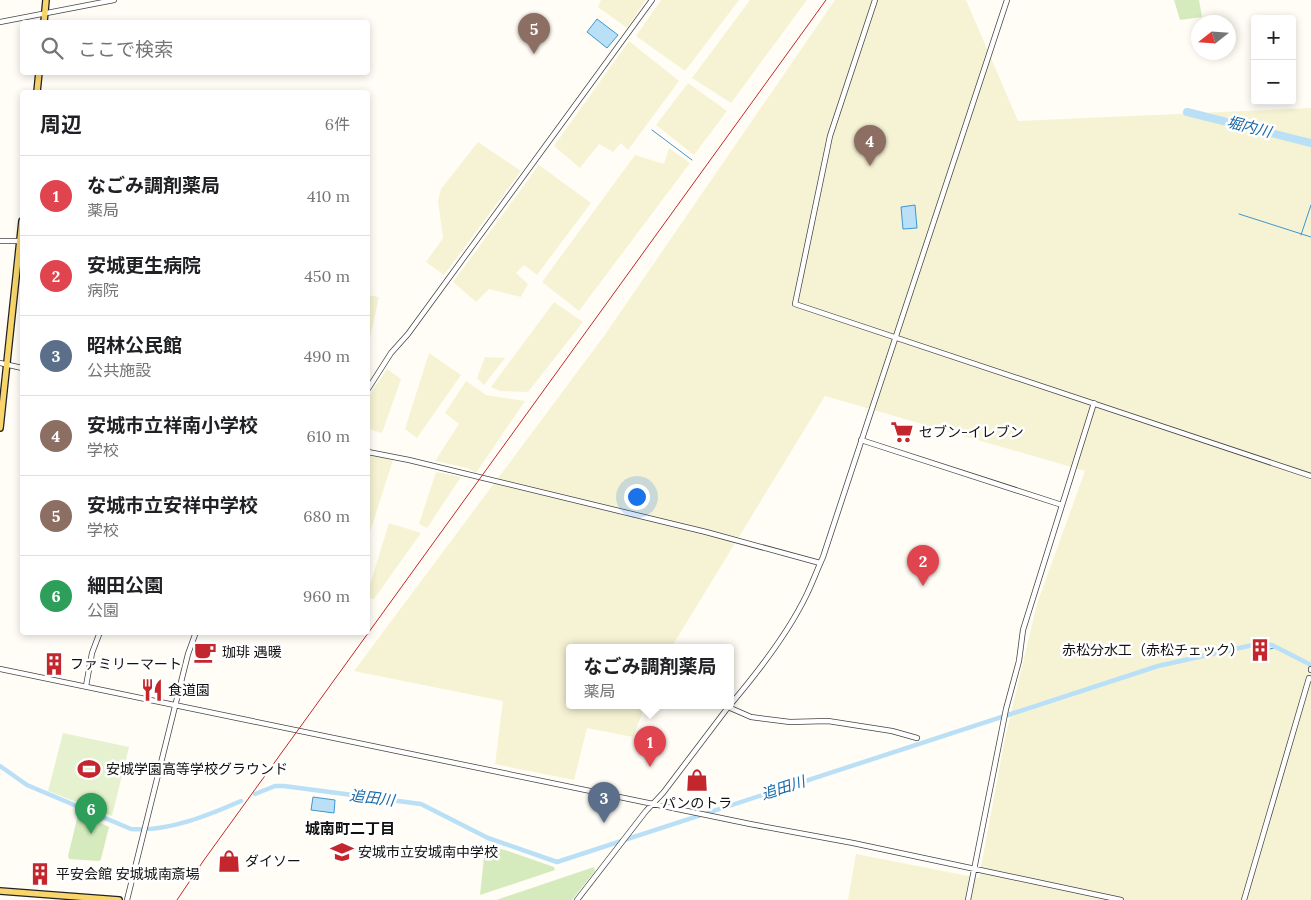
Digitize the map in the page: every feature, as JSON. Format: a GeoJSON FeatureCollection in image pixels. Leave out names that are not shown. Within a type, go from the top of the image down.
{"type":"FeatureCollection","features":[{"type":"Feature","properties":{"kind":"main road"},"geometry":{"type":"LineString","coordinates":[[44,20],[46,0]]}},
{"type":"Feature","properties":{"kind":"main road"},"geometry":{"type":"LineString","coordinates":[[37,90],[39,75]]}},
{"type":"Feature","properties":{"kind":"main road"},"geometry":{"type":"LineString","coordinates":[[0,428],[20,250]]}},
{"type":"Feature","properties":{"kind":"main road"},"geometry":{"type":"LineString","coordinates":[[0,891],[119,900]]}},
{"type":"Feature","properties":{"kind":"street"},"geometry":{"type":"LineString","coordinates":[[0,22],[114,0]]}},
{"type":"Feature","properties":{"kind":"street"},"geometry":{"type":"LineString","coordinates":[[370,386],[392,353],[408,334],[652,0]]}},
{"type":"Feature","properties":{"kind":"street"},"geometry":{"type":"LineString","coordinates":[[875,0],[830,136],[795,304],[1311,476]]}},
{"type":"Feature","properties":{"kind":"street"},"geometry":{"type":"LineString","coordinates":[[734,700],[783,636],[806,597],[820,564],[1007,0]]}},
{"type":"Feature","properties":{"kind":"street"},"geometry":{"type":"LineString","coordinates":[[0,241],[20,241]]}},
{"type":"Feature","properties":{"kind":"street"},"geometry":{"type":"LineString","coordinates":[[0,363],[20,367]]}},
{"type":"Feature","properties":{"kind":"street"},"geometry":{"type":"LineString","coordinates":[[968,900],[1006,712],[1019,661],[1023,630],[1094,403]]}},
{"type":"Feature","properties":{"kind":"street"},"geometry":{"type":"LineString","coordinates":[[861,440],[1062,505]]}},
{"type":"Feature","properties":{"kind":"street"},"geometry":{"type":"LineString","coordinates":[[370,452],[409,460],[706,532],[820,564]]}},
{"type":"Feature","properties":{"kind":"street"},"geometry":{"type":"LineString","coordinates":[[86,686],[92,653],[99,635]]}},
{"type":"Feature","properties":{"kind":"street"},"geometry":{"type":"LineString","coordinates":[[127,900],[188,654],[195,635]]}},
{"type":"Feature","properties":{"kind":"street"},"geometry":{"type":"LineString","coordinates":[[0,669],[1121,900]]}},
{"type":"Feature","properties":{"kind":"street"},"geometry":{"type":"LineString","coordinates":[[1244,900],[1309,678],[1311,679]]}},
{"type":"Feature","properties":{"kind":"street"},"geometry":{"type":"LineString","coordinates":[[734,708],[751,717],[790,722],[828,721],[892,731],[917,738]]}},
{"type":"Feature","properties":{"kind":"street"},"geometry":{"type":"LineString","coordinates":[[577,900],[652,804],[663,793],[727,709]]}},
{"type":"Feature","properties":{"kind":"shaded area"},"geometry":{"type":"Polygon","coordinates":[[[601,0],[646,0],[627,28],[598,7],[601,0]]]}},
{"type":"Feature","properties":{"kind":"shaded area"},"geometry":{"type":"Polygon","coordinates":[[[661,0],[739,0],[685,71],[636,36],[661,0]]]}},
{"type":"Feature","properties":{"kind":"shaded area"},"geometry":{"type":"Polygon","coordinates":[[[750,0],[807,0],[731,103],[692,78],[750,0]]]}},
{"type":"Feature","properties":{"kind":"shaded area"},"geometry":{"type":"Polygon","coordinates":[[[835,0],[966,0],[1018,121],[1311,108],[1311,900],[848,900],[856,854],[979,878],[1005,738],[1037,604],[1085,471],[825,396],[673,644],[566,644],[566,709],[644,709],[633,737],[587,728],[574,780],[495,764],[503,701],[354,671],[604,336],[835,0]]]}},
{"type":"Feature","properties":{"kind":"shaded area"},"geometry":{"type":"Polygon","coordinates":[[[629,41],[679,81],[628,150],[621,143],[613,152],[599,144],[580,168],[554,146],[629,41]]]}},
{"type":"Feature","properties":{"kind":"shaded area"},"geometry":{"type":"Polygon","coordinates":[[[688,83],[727,111],[694,155],[656,125],[688,83]]]}},
{"type":"Feature","properties":{"kind":"shaded area"},"geometry":{"type":"Polygon","coordinates":[[[478,142],[521,171],[444,275],[426,262],[443,238],[438,201],[441,189],[478,142]]]}},
{"type":"Feature","properties":{"kind":"shaded area"},"geometry":{"type":"Polygon","coordinates":[[[669,148],[690,163],[579,311],[542,282],[635,155],[664,164],[669,148]]]}},
{"type":"Feature","properties":{"kind":"shaded area"},"geometry":{"type":"Polygon","coordinates":[[[539,165],[591,203],[537,275],[524,265],[516,273],[528,284],[521,297],[489,289],[476,302],[453,282],[539,165]]]}},
{"type":"Feature","properties":{"kind":"shaded area"},"geometry":{"type":"Polygon","coordinates":[[[370,295],[379,297],[370,338],[370,295]]]}},
{"type":"Feature","properties":{"kind":"shaded area"},"geometry":{"type":"Polygon","coordinates":[[[554,302],[583,322],[528,392],[500,391],[491,387],[554,302]]]}},
{"type":"Feature","properties":{"kind":"shaded area"},"geometry":{"type":"Polygon","coordinates":[[[429,353],[461,375],[417,438],[405,429],[429,353]]]}},
{"type":"Feature","properties":{"kind":"shaded area"},"geometry":{"type":"Polygon","coordinates":[[[485,357],[505,358],[484,385],[477,378],[485,357]]]}},
{"type":"Feature","properties":{"kind":"shaded area"},"geometry":{"type":"Polygon","coordinates":[[[387,369],[401,379],[382,433],[370,429],[370,394],[387,369]]]}},
{"type":"Feature","properties":{"kind":"shaded area"},"geometry":{"type":"Polygon","coordinates":[[[466,381],[486,395],[525,401],[476,473],[467,468],[435,461],[459,424],[445,413],[466,381]]]}},
{"type":"Feature","properties":{"kind":"shaded area"},"geometry":{"type":"Polygon","coordinates":[[[370,455],[393,460],[370,532],[370,455]]]}},
{"type":"Feature","properties":{"kind":"shaded area"},"geometry":{"type":"Polygon","coordinates":[[[436,472],[461,477],[427,528],[419,524],[436,472]]]}},
{"type":"Feature","properties":{"kind":"shaded area"},"geometry":{"type":"Polygon","coordinates":[[[389,523],[421,533],[374,599],[370,598],[370,585],[389,523]]]}},
{"type":"Feature","properties":{"kind":"green space"},"geometry":{"type":"Polygon","coordinates":[[[1174,0],[1199,0],[1202,15],[1191,15],[1191,18],[1180,20],[1174,0]]]}},
{"type":"Feature","properties":{"kind":"green space","name":"安城学園高等学校グラウンド"},"geometry":{"type":"Polygon","coordinates":[[[63,733],[129,747],[112,816],[48,791],[63,733]]]}},
{"type":"Feature","properties":{"kind":"green space"},"geometry":{"type":"Polygon","coordinates":[[[81,814],[109,827],[99,861],[69,859],[68,856],[78,815],[81,814]]]}},
{"type":"Feature","properties":{"kind":"green space"},"geometry":{"type":"Polygon","coordinates":[[[486,846],[505,850],[554,867],[555,870],[480,895],[486,846]]]}},
{"type":"Feature","properties":{"kind":"green space"},"geometry":{"type":"Polygon","coordinates":[[[594,867],[595,871],[572,900],[496,900],[594,867]]]}},
{"type":"Feature","properties":{"kind":"water"},"geometry":{"type":"Polygon","coordinates":[[[597,19],[618,35],[607,48],[587,32],[597,19]]]}},
{"type":"Feature","properties":{"kind":"water"},"geometry":{"type":"Polygon","coordinates":[[[915,205],[917,228],[903,229],[901,207],[915,205]]]}},
{"type":"Feature","properties":{"kind":"water"},"geometry":{"type":"Polygon","coordinates":[[[313,797],[335,800],[334,813],[311,810],[313,797]]]}},
{"type":"Feature","properties":{"kind":"waterway","name":"堀内川"},"geometry":{"type":"LineString","coordinates":[[1187,112],[1311,143]]}},
{"type":"Feature","properties":{"kind":"waterway"},"geometry":{"type":"LineString","coordinates":[[652,130],[692,160]]}},
{"type":"Feature","properties":{"kind":"waterway"},"geometry":{"type":"LineString","coordinates":[[1301,235],[1311,205]]}},
{"type":"Feature","properties":{"kind":"waterway"},"geometry":{"type":"LineString","coordinates":[[1239,214],[1311,237]]}},
{"type":"Feature","properties":{"kind":"waterway","name":"追田川"},"geometry":{"type":"LineString","coordinates":[[255,794],[275,786],[284,786],[421,804],[488,838],[557,862],[1158,666],[1262,643],[1272,645],[1311,665]]}},
{"type":"Feature","properties":{"kind":"waterway","name":"追田川"},"geometry":{"type":"LineString","coordinates":[[1270,649],[1277,647]]}},
{"type":"Feature","properties":{"kind":"waterway","name":"追田川"},"geometry":{"type":"LineString","coordinates":[[0,766],[27,785],[131,829],[159,828],[174,825],[216,812],[241,801]]}},
{"type":"Feature","properties":{"kind":"railway"},"geometry":{"type":"LineString","coordinates":[[370,630],[826,0]]}},
{"type":"Feature","properties":{"kind":"railway"},"geometry":{"type":"LineString","coordinates":[[177,900],[367,635]]}},
{"type":"Feature","properties":{"kind":"place","name":"安城市立安祥中学校"},"geometry":{"type":"Point","coordinates":[534,54]}},
{"type":"Feature","properties":{"kind":"place","name":"安城市立祥南小学校"},"geometry":{"type":"Point","coordinates":[870,166]}},
{"type":"Feature","properties":{"kind":"place","name":"セブン-イレブン"},"geometry":{"type":"Point","coordinates":[902,432]}},
{"type":"Feature","properties":{"kind":"place","name":"安城更生病院"},"geometry":{"type":"Point","coordinates":[923,586]}},
{"type":"Feature","properties":{"kind":"place","name":"赤松分水工（赤松チェック）"},"geometry":{"type":"Point","coordinates":[1260,650]}},
{"type":"Feature","properties":{"kind":"place","name":"珈琲 遇暖"},"geometry":{"type":"Point","coordinates":[205,652]}},
{"type":"Feature","properties":{"kind":"place","name":"ファミリーマート"},"geometry":{"type":"Point","coordinates":[54,664]}},
{"type":"Feature","properties":{"kind":"place","name":"食道園"},"geometry":{"type":"Point","coordinates":[152,690]}},
{"type":"Feature","properties":{"kind":"place","name":"なごみ調剤薬局"},"geometry":{"type":"Point","coordinates":[650,767]}},
{"type":"Feature","properties":{"kind":"place","name":"安城学園高等学校グラウンド"},"geometry":{"type":"Point","coordinates":[89,769]}},
{"type":"Feature","properties":{"kind":"place","name":"パンのトラ"},"geometry":{"type":"Point","coordinates":[697,780]}},
{"type":"Feature","properties":{"kind":"place","name":"昭林公民館"},"geometry":{"type":"Point","coordinates":[604,823]}},
{"type":"Feature","properties":{"kind":"place","name":"細田公園"},"geometry":{"type":"Point","coordinates":[91,834]}},
{"type":"Feature","properties":{"kind":"place","name":"安城市立安城南中学校"},"geometry":{"type":"Point","coordinates":[342,852]}},
{"type":"Feature","properties":{"kind":"place","name":"ダイソー"},"geometry":{"type":"Point","coordinates":[229,861]}},
{"type":"Feature","properties":{"kind":"place","name":"平安会館 安城城南斎場"},"geometry":{"type":"Point","coordinates":[40,874]}},
{"type":"Feature","properties":{"kind":"district","name":"城南町二丁目"},"geometry":{"type":"Point","coordinates":[350,829]}}]}
